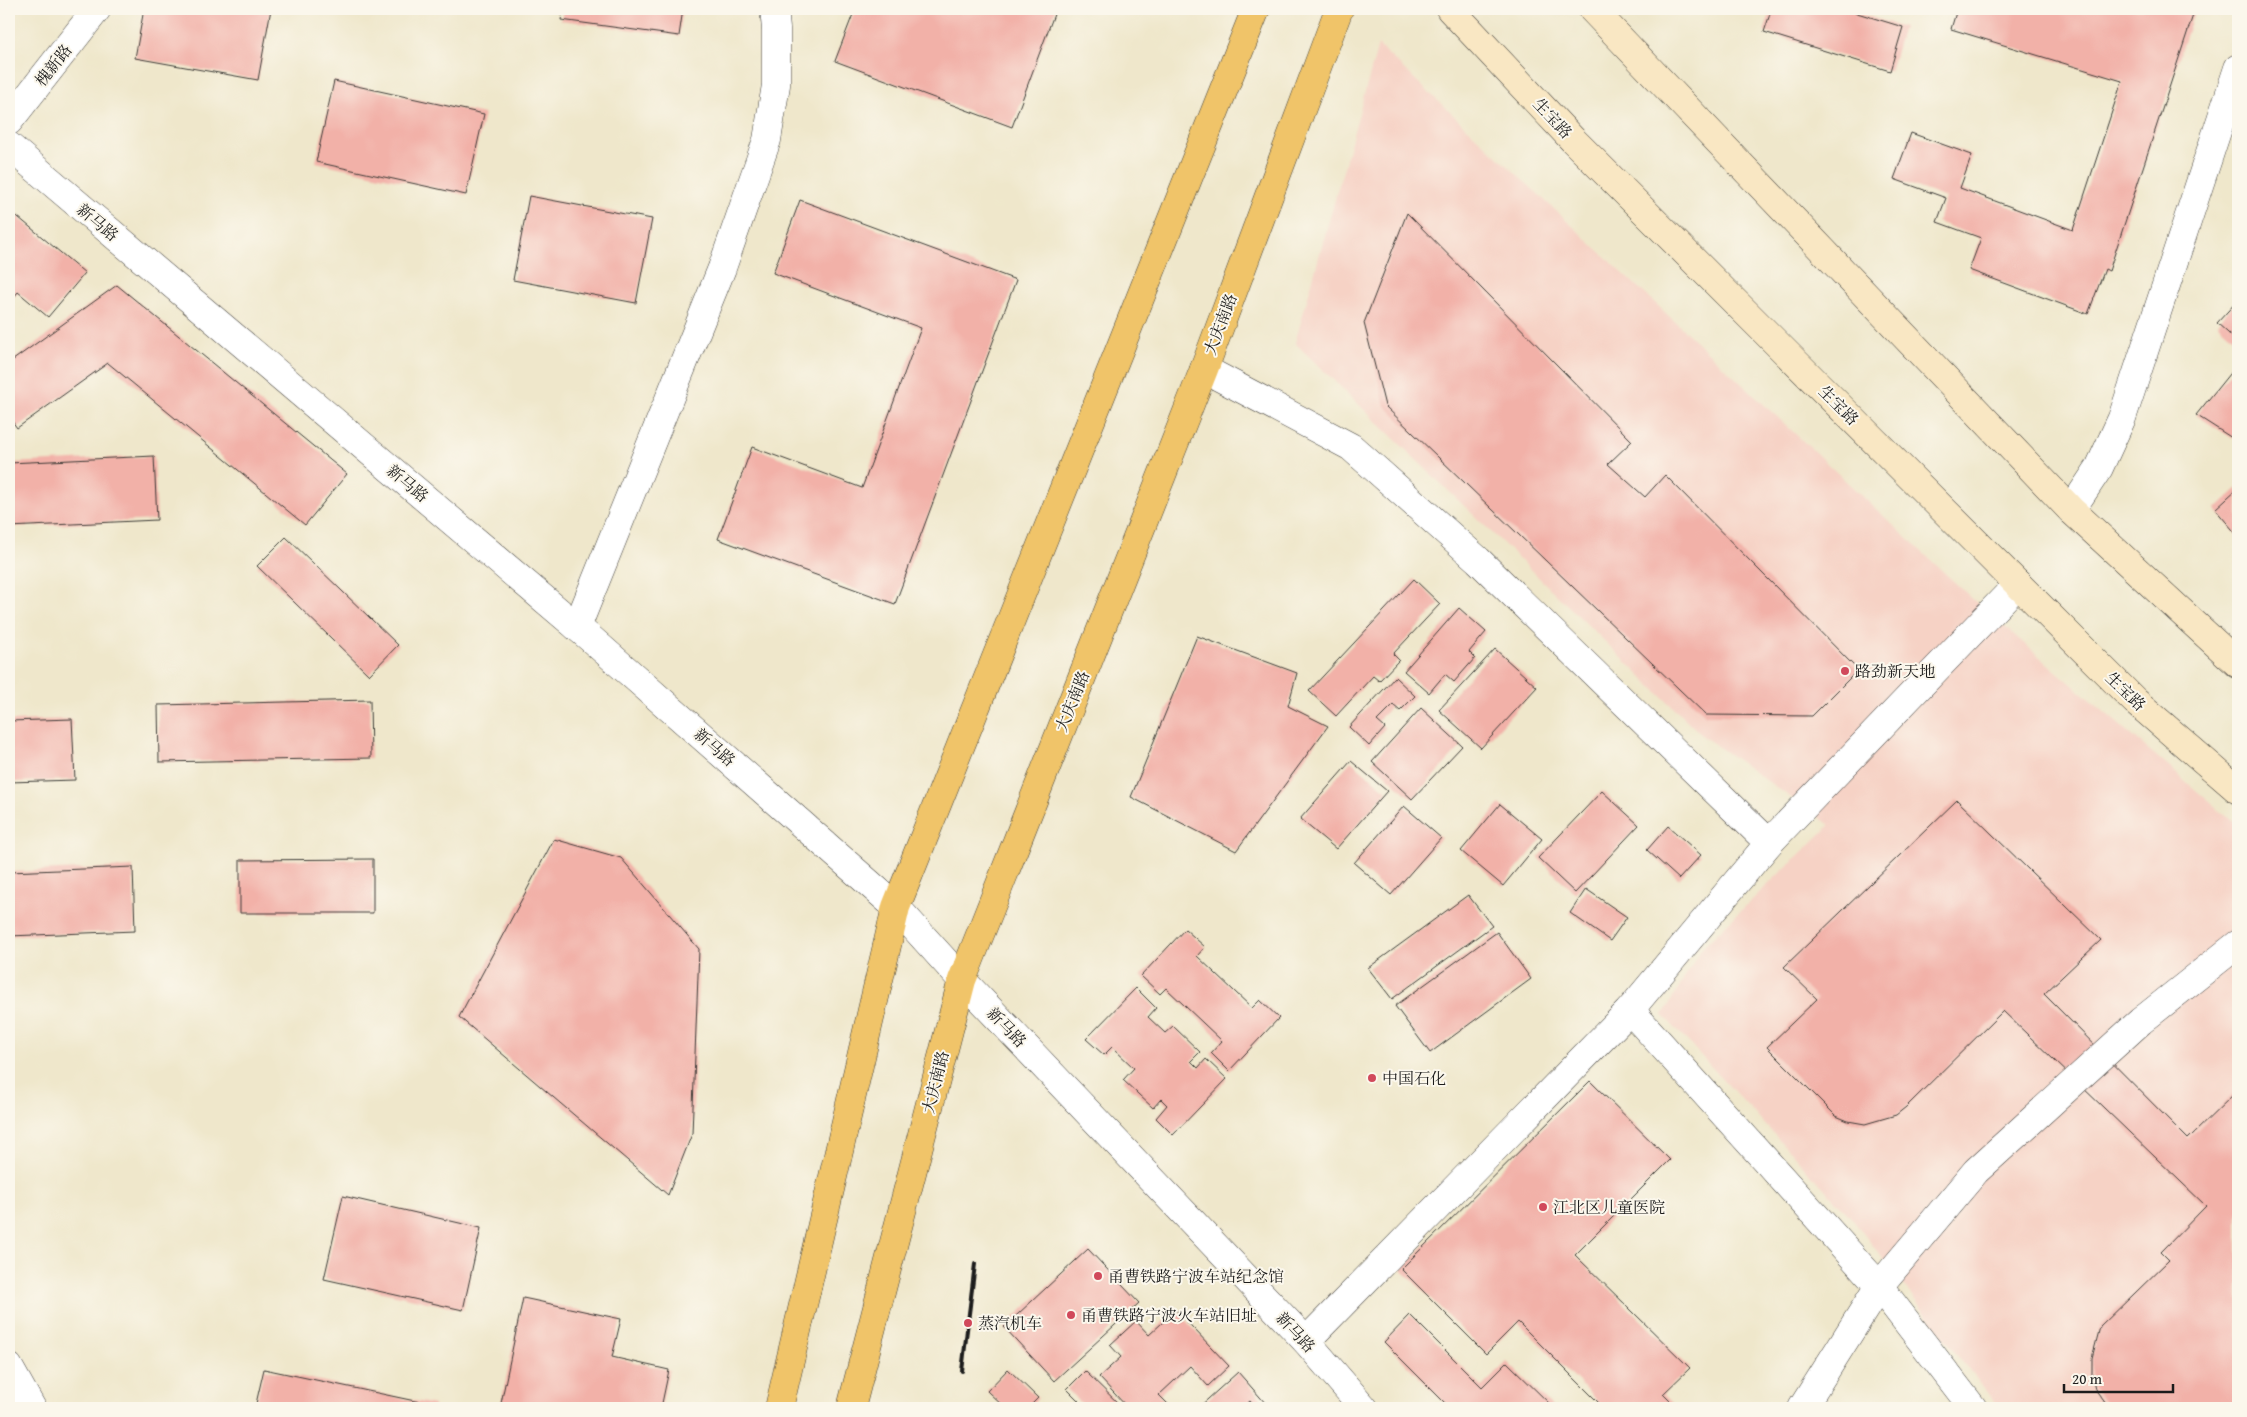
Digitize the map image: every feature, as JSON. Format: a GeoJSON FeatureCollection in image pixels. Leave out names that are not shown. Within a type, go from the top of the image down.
{"type":"FeatureCollection","features":[{"type":"Feature","properties":{"kind":"main road"},"geometry":{"type":"LineString","coordinates":[[779,1408],[896,907],[1256,9]]}},
{"type":"Feature","properties":{"kind":"main road","name":"大庆南路"},"geometry":{"type":"LineString","coordinates":[[851,1408],[962,980],[1204,369],[1339,9]]}},
{"type":"Feature","properties":{"kind":"main road","name":"生宝路"},"geometry":{"type":"LineString","coordinates":[[1450,9],[1573,140],[2135,701],[2238,790]]}},
{"type":"Feature","properties":{"kind":"main road"},"geometry":{"type":"LineString","coordinates":[[1592,9],[2071,510],[2238,664]]}},
{"type":"Feature","properties":{"kind":"street","name":"槐新路"},"geometry":{"type":"LineString","coordinates":[[9,121],[97,9]]}},
{"type":"Feature","properties":{"kind":"street"},"geometry":{"type":"LineString","coordinates":[[577,627],[722,268],[767,140],[776,85],[774,9]]}},
{"type":"Feature","properties":{"kind":"street"},"geometry":{"type":"LineString","coordinates":[[2071,510],[2099,468],[2122,418],[2238,68]]}},
{"type":"Feature","properties":{"kind":"street","name":"新马路"},"geometry":{"type":"LineString","coordinates":[[9,146],[577,627],[896,907],[962,980],[1306,1341],[1364,1408]]}},
{"type":"Feature","properties":{"kind":"street"},"geometry":{"type":"LineString","coordinates":[[1204,369],[1351,447],[1478,560],[1769,844]]}},
{"type":"Feature","properties":{"kind":"street"},"geometry":{"type":"LineString","coordinates":[[1306,1341],[1630,1010],[1769,844],[2018,584]]}},
{"type":"Feature","properties":{"kind":"street"},"geometry":{"type":"LineString","coordinates":[[1802,1408],[1879,1286],[1976,1171],[2142,1021],[2238,944]]}},
{"type":"Feature","properties":{"kind":"street"},"geometry":{"type":"LineString","coordinates":[[1630,1010],[1879,1286],[1973,1408]]}},
{"type":"Feature","properties":{"kind":"street"},"geometry":{"type":"LineString","coordinates":[[9,1367],[32,1408]]}},
{"type":"Feature","properties":{"kind":"shaded area","name":"路劲新天地"},"geometry":{"type":"Polygon","coordinates":[[[1378,45],[1979,605],[2238,826],[2238,1408],[1999,1408],[1849,1215],[1663,1015],[1701,949],[1830,825],[1703,736],[1295,343],[1378,45]]]}},
{"type":"Feature","properties":{"kind":"building"},"geometry":{"type":"Polygon","coordinates":[[[144,9],[271,9],[258,80],[135,58],[144,9]]]}},
{"type":"Feature","properties":{"kind":"building"},"geometry":{"type":"Polygon","coordinates":[[[563,9],[683,9],[679,36],[561,20],[563,9]]]}},
{"type":"Feature","properties":{"kind":"building"},"geometry":{"type":"Polygon","coordinates":[[[855,9],[1056,9],[1012,127],[835,61],[855,9]]]}},
{"type":"Feature","properties":{"kind":"building"},"geometry":{"type":"Polygon","coordinates":[[[1765,9],[1844,9],[1903,27],[1890,71],[1764,32],[1771,11],[1765,9]]]}},
{"type":"Feature","properties":{"kind":"building"},"geometry":{"type":"Polygon","coordinates":[[[1957,9],[2195,9],[2109,271],[2105,269],[2088,314],[1969,270],[1981,238],[1937,222],[1946,198],[1894,179],[1911,133],[1972,155],[1960,188],[2073,230],[2122,81],[1951,29],[1957,9]]]}},
{"type":"Feature","properties":{"kind":"building"},"geometry":{"type":"Polygon","coordinates":[[[334,81],[484,114],[466,195],[316,162],[334,81]]]}},
{"type":"Feature","properties":{"kind":"building"},"geometry":{"type":"Polygon","coordinates":[[[529,196],[652,219],[636,303],[513,280],[529,196]]]}},
{"type":"Feature","properties":{"kind":"building"},"geometry":{"type":"Polygon","coordinates":[[[800,200],[1016,280],[895,604],[718,539],[752,447],[862,488],[921,328],[773,273],[800,200]]]}},
{"type":"Feature","properties":{"kind":"building"},"geometry":{"type":"Polygon","coordinates":[[[12,212],[85,273],[48,317],[18,292],[9,303],[9,215],[12,212]]]}},
{"type":"Feature","properties":{"kind":"building"},"geometry":{"type":"Polygon","coordinates":[[[1407,213],[1632,441],[1608,464],[1645,497],[1665,475],[1858,670],[1812,716],[1706,715],[1385,406],[1364,323],[1407,213]]]}},
{"type":"Feature","properties":{"kind":"building"},"geometry":{"type":"Polygon","coordinates":[[[117,285],[347,474],[305,525],[108,363],[17,428],[9,417],[9,363],[117,285]]]}},
{"type":"Feature","properties":{"kind":"building"},"geometry":{"type":"Polygon","coordinates":[[[2238,300],[2238,342],[2217,323],[2238,300]]]}},
{"type":"Feature","properties":{"kind":"building"},"geometry":{"type":"Polygon","coordinates":[[[2238,363],[2238,431],[2232,438],[2196,415],[2238,363]]]}},
{"type":"Feature","properties":{"kind":"building"},"geometry":{"type":"Polygon","coordinates":[[[154,456],[157,520],[9,527],[9,463],[154,456]]]}},
{"type":"Feature","properties":{"kind":"building"},"geometry":{"type":"Polygon","coordinates":[[[2238,488],[2238,536],[2215,509],[2238,488]]]}},
{"type":"Feature","properties":{"kind":"building"},"geometry":{"type":"Polygon","coordinates":[[[286,537],[398,645],[369,675],[257,566],[286,537]]]}},
{"type":"Feature","properties":{"kind":"building"},"geometry":{"type":"Polygon","coordinates":[[[1414,579],[1440,604],[1393,654],[1399,660],[1379,681],[1373,676],[1336,716],[1309,691],[1414,579]]]}},
{"type":"Feature","properties":{"kind":"building"},"geometry":{"type":"Polygon","coordinates":[[[1459,608],[1486,632],[1469,652],[1475,658],[1454,682],[1445,674],[1429,693],[1404,671],[1459,608]]]}},
{"type":"Feature","properties":{"kind":"building"},"geometry":{"type":"Polygon","coordinates":[[[1197,636],[1297,673],[1288,706],[1328,726],[1236,851],[1131,797],[1197,636]]]}},
{"type":"Feature","properties":{"kind":"building"},"geometry":{"type":"Polygon","coordinates":[[[1495,649],[1537,687],[1481,748],[1439,710],[1495,649]]]}},
{"type":"Feature","properties":{"kind":"building"},"geometry":{"type":"Polygon","coordinates":[[[1395,677],[1415,696],[1400,711],[1393,705],[1377,721],[1385,728],[1369,746],[1349,727],[1395,677]]]}},
{"type":"Feature","properties":{"kind":"building"},"geometry":{"type":"Polygon","coordinates":[[[370,700],[371,758],[159,762],[158,705],[370,700]]]}},
{"type":"Feature","properties":{"kind":"building"},"geometry":{"type":"Polygon","coordinates":[[[1421,708],[1462,746],[1412,799],[1372,762],[1421,708]]]}},
{"type":"Feature","properties":{"kind":"building"},"geometry":{"type":"Polygon","coordinates":[[[72,719],[75,780],[9,782],[9,721],[72,719]]]}},
{"type":"Feature","properties":{"kind":"building"},"geometry":{"type":"Polygon","coordinates":[[[1351,761],[1387,791],[1336,849],[1300,819],[1351,761]]]}},
{"type":"Feature","properties":{"kind":"building"},"geometry":{"type":"Polygon","coordinates":[[[1602,791],[1639,825],[1575,893],[1538,858],[1602,791]]]}},
{"type":"Feature","properties":{"kind":"building"},"geometry":{"type":"Polygon","coordinates":[[[1957,800],[2101,940],[2044,994],[2188,1139],[2238,1090],[2238,1408],[2109,1408],[2095,1389],[2092,1375],[2092,1358],[2100,1327],[2169,1260],[2161,1252],[2206,1206],[2003,1011],[1906,1107],[1896,1115],[1865,1124],[1848,1121],[1836,1116],[1767,1047],[1817,999],[1784,967],[1957,800]]]}},
{"type":"Feature","properties":{"kind":"building"},"geometry":{"type":"Polygon","coordinates":[[[1500,804],[1542,839],[1503,886],[1461,851],[1500,804]]]}},
{"type":"Feature","properties":{"kind":"building"},"geometry":{"type":"Polygon","coordinates":[[[1404,806],[1441,838],[1391,895],[1354,863],[1404,806]]]}},
{"type":"Feature","properties":{"kind":"building"},"geometry":{"type":"Polygon","coordinates":[[[1668,826],[1701,855],[1679,879],[1647,850],[1668,826]]]}},
{"type":"Feature","properties":{"kind":"building"},"geometry":{"type":"Polygon","coordinates":[[[554,839],[621,858],[699,949],[692,1134],[668,1195],[459,1017],[554,839]]]}},
{"type":"Feature","properties":{"kind":"building"},"geometry":{"type":"Polygon","coordinates":[[[373,859],[373,913],[240,913],[240,860],[373,859]]]}},
{"type":"Feature","properties":{"kind":"building"},"geometry":{"type":"Polygon","coordinates":[[[133,867],[135,931],[9,936],[9,872],[133,867]]]}},
{"type":"Feature","properties":{"kind":"building"},"geometry":{"type":"Polygon","coordinates":[[[1586,889],[1627,917],[1610,941],[1570,913],[1586,889]]]}},
{"type":"Feature","properties":{"kind":"building"},"geometry":{"type":"Polygon","coordinates":[[[1468,895],[1492,926],[1392,999],[1368,968],[1468,895]]]}},
{"type":"Feature","properties":{"kind":"building"},"geometry":{"type":"Polygon","coordinates":[[[1185,929],[1205,947],[1197,956],[1252,1008],[1260,1000],[1279,1018],[1229,1071],[1211,1053],[1222,1041],[1166,988],[1160,994],[1141,976],[1185,929]]]}},
{"type":"Feature","properties":{"kind":"building"},"geometry":{"type":"Polygon","coordinates":[[[1497,932],[1531,979],[1430,1053],[1395,1006],[1497,932]]]}},
{"type":"Feature","properties":{"kind":"building"},"geometry":{"type":"Polygon","coordinates":[[[1136,988],[1156,1008],[1148,1017],[1165,1033],[1173,1026],[1200,1052],[1191,1061],[1198,1068],[1206,1059],[1227,1079],[1173,1135],[1156,1118],[1167,1105],[1161,1099],[1153,1108],[1123,1080],[1134,1068],[1112,1047],[1104,1055],[1086,1039],[1136,988]]]}},
{"type":"Feature","properties":{"kind":"building","name":"江北区儿童医院"},"geometry":{"type":"Polygon","coordinates":[[[1590,1081],[1670,1160],[1575,1255],[1690,1368],[1663,1394],[1677,1408],[1604,1408],[1518,1322],[1486,1354],[1401,1269],[1590,1081]]]}},
{"type":"Feature","properties":{"kind":"building"},"geometry":{"type":"Polygon","coordinates":[[[343,1196],[481,1228],[463,1310],[324,1279],[343,1196]]]}},
{"type":"Feature","properties":{"kind":"building","name":"甬曹铁路宁波火车站旧址"},"geometry":{"type":"Polygon","coordinates":[[[1088,1249],[1139,1303],[1054,1381],[1004,1327],[1088,1249]]]}},
{"type":"Feature","properties":{"kind":"building"},"geometry":{"type":"Polygon","coordinates":[[[523,1298],[621,1319],[612,1357],[669,1370],[661,1408],[500,1408],[523,1298]]]}},
{"type":"Feature","properties":{"kind":"building"},"geometry":{"type":"Polygon","coordinates":[[[1176,1310],[1229,1366],[1208,1386],[1190,1366],[1159,1395],[1172,1408],[1128,1408],[1099,1377],[1121,1357],[1110,1345],[1136,1321],[1149,1335],[1176,1310]]]}},
{"type":"Feature","properties":{"kind":"building"},"geometry":{"type":"Polygon","coordinates":[[[1410,1315],[1482,1387],[1507,1362],[1554,1408],[1450,1408],[1384,1342],[1410,1315]]]}},
{"type":"Feature","properties":{"kind":"building"},"geometry":{"type":"Polygon","coordinates":[[[264,1369],[434,1405],[434,1408],[255,1408],[264,1369]]]}},
{"type":"Feature","properties":{"kind":"building"},"geometry":{"type":"Polygon","coordinates":[[[1008,1369],[1038,1398],[1028,1408],[1005,1408],[987,1391],[1008,1369]]]}},
{"type":"Feature","properties":{"kind":"building"},"geometry":{"type":"Polygon","coordinates":[[[1085,1371],[1123,1408],[1086,1408],[1067,1389],[1085,1371]]]}},
{"type":"Feature","properties":{"kind":"building"},"geometry":{"type":"Polygon","coordinates":[[[1238,1372],[1267,1405],[1264,1408],[1256,1408],[1250,1401],[1242,1408],[1198,1408],[1238,1372]]]}},
{"type":"Feature","properties":{"kind":"railway"},"geometry":{"type":"LineString","coordinates":[[962,1371],[975,1264]]}},
{"type":"Feature","properties":{"kind":"place","name":"路劲新天地"},"geometry":{"type":"Point","coordinates":[1845,671]}},
{"type":"Feature","properties":{"kind":"place","name":"中国石化"},"geometry":{"type":"Point","coordinates":[1372,1078]}},
{"type":"Feature","properties":{"kind":"place","name":"江北区儿童医院"},"geometry":{"type":"Point","coordinates":[1543,1207]}},
{"type":"Feature","properties":{"kind":"place","name":"甬曹铁路宁波车站纪念馆"},"geometry":{"type":"Point","coordinates":[1098,1276]}},
{"type":"Feature","properties":{"kind":"place","name":"甬曹铁路宁波火车站旧址"},"geometry":{"type":"Point","coordinates":[1071,1315]}},
{"type":"Feature","properties":{"kind":"place","name":"蒸汽机车"},"geometry":{"type":"Point","coordinates":[968,1323]}}]}
